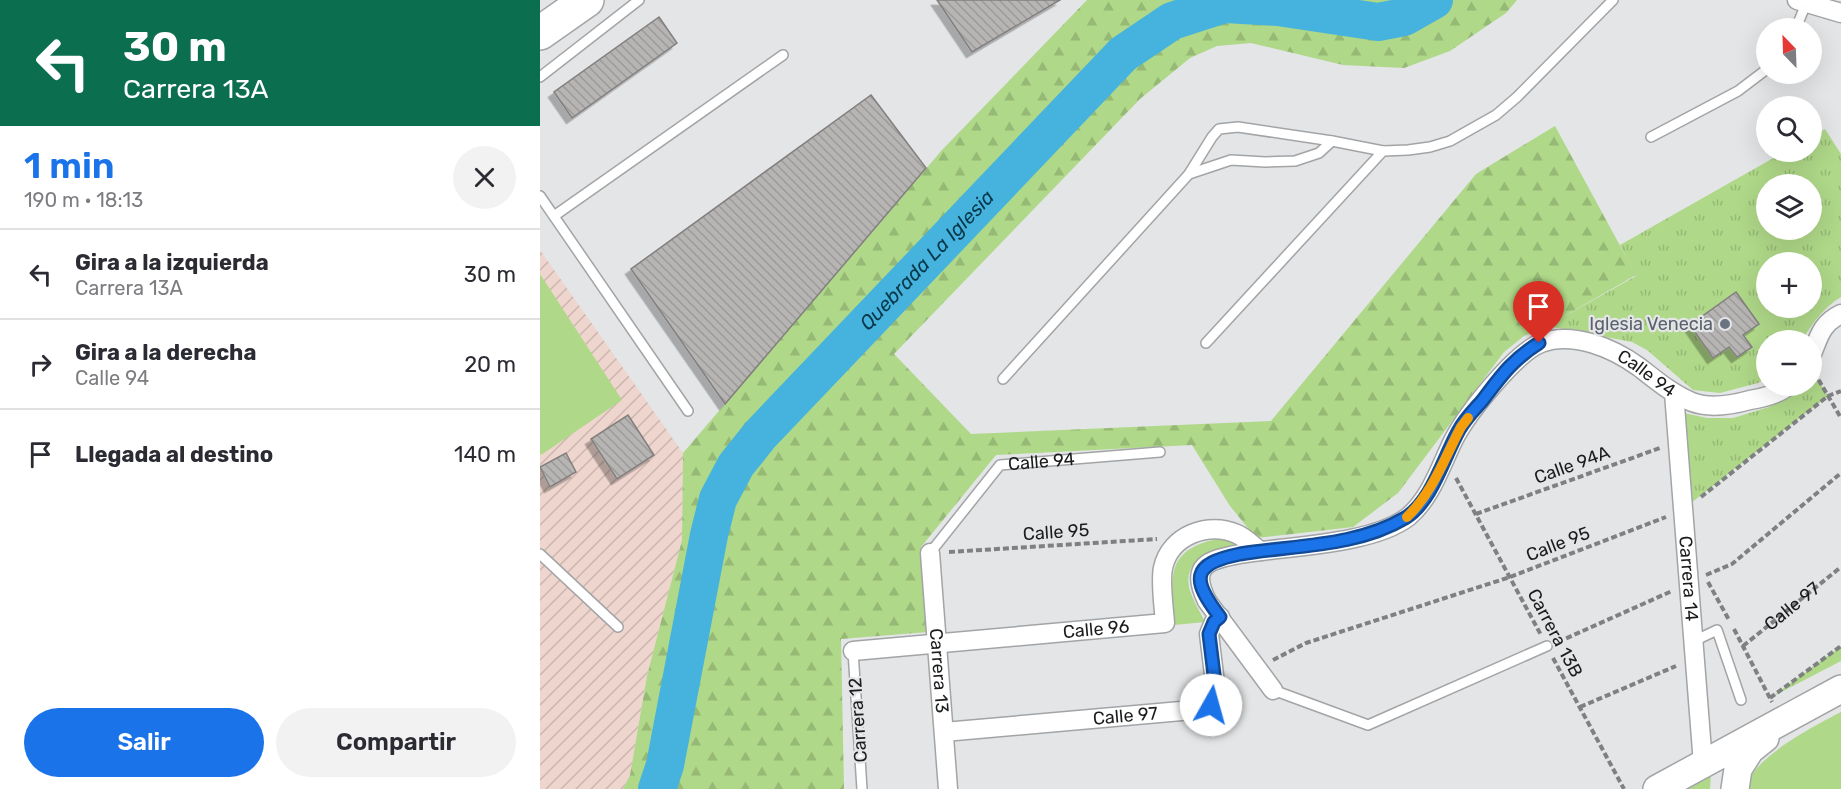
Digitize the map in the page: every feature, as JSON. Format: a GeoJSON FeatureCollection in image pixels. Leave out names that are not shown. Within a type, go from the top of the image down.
{"type":"FeatureCollection","features":[{"type":"Feature","properties":{"kind":"highway"},"geometry":{"type":"LineString","coordinates":[[540,33],[587,0]]}},
{"type":"Feature","properties":{"kind":"main road"},"geometry":{"type":"LineString","coordinates":[[1657,789],[1703,764],[1785,711],[1841,689]]}},
{"type":"Feature","properties":{"kind":"main road"},"geometry":{"type":"LineString","coordinates":[[1735,789],[1738,769],[1750,750],[1785,711]]}},
{"type":"Feature","properties":{"kind":"street"},"geometry":{"type":"LineString","coordinates":[[1801,2],[1841,13]]}},
{"type":"Feature","properties":{"kind":"street"},"geometry":{"type":"LineString","coordinates":[[1822,330],[1827,322],[1841,314]]}},
{"type":"Feature","properties":{"kind":"street","name":"Calle 94"},"geometry":{"type":"LineString","coordinates":[[1220,617],[1200,587],[1199,577],[1204,567],[1223,557],[1350,539],[1384,529],[1407,517],[1431,488],[1461,427],[1510,365],[1539,343],[1556,338],[1596,344],[1616,353],[1674,393],[1693,403],[1712,406],[1732,405],[1766,396]]}},
{"type":"Feature","properties":{"kind":"street","name":"Carrera 14"},"geometry":{"type":"LineString","coordinates":[[1674,393],[1703,764]]}},
{"type":"Feature","properties":{"kind":"street"},"geometry":{"type":"LineString","coordinates":[[1184,537],[1195,532],[1215,530],[1235,533],[1260,550]]}},
{"type":"Feature","properties":{"kind":"street","name":"Calle 96"},"geometry":{"type":"LineString","coordinates":[[853,651],[1165,623],[1163,569],[1167,555],[1184,537]]}},
{"type":"Feature","properties":{"kind":"street","name":"Carrera 13"},"geometry":{"type":"LineString","coordinates":[[930,553],[948,789]]}},
{"type":"Feature","properties":{"kind":"street"},"geometry":{"type":"LineString","coordinates":[[1220,617],[1273,690]]}},
{"type":"Feature","properties":{"kind":"street","name":"Calle 97"},"geometry":{"type":"LineString","coordinates":[[944,732],[1204,709],[1215,699],[1209,634],[1214,622],[1220,617]]}},
{"type":"Feature","properties":{"kind":"lane"},"geometry":{"type":"LineString","coordinates":[[540,77],[639,0]]}},
{"type":"Feature","properties":{"kind":"lane"},"geometry":{"type":"LineString","coordinates":[[1003,379],[1189,174],[1219,129],[1238,128],[1332,141],[1383,151],[1430,147],[1450,141],[1496,115],[1517,97],[1612,0]]}},
{"type":"Feature","properties":{"kind":"lane"},"geometry":{"type":"LineString","coordinates":[[1798,18],[1801,2]]}},
{"type":"Feature","properties":{"kind":"lane"},"geometry":{"type":"LineString","coordinates":[[554,216],[783,56]]}},
{"type":"Feature","properties":{"kind":"lane"},"geometry":{"type":"LineString","coordinates":[[1652,136],[1738,91],[1756,77]]}},
{"type":"Feature","properties":{"kind":"lane"},"geometry":{"type":"LineString","coordinates":[[1189,174],[1232,160],[1295,161],[1319,153],[1332,141]]}},
{"type":"Feature","properties":{"kind":"lane"},"geometry":{"type":"LineString","coordinates":[[1206,343],[1383,151]]}},
{"type":"Feature","properties":{"kind":"lane"},"geometry":{"type":"LineString","coordinates":[[540,196],[688,411]]}},
{"type":"Feature","properties":{"kind":"lane","name":"Calle 94"},"geometry":{"type":"LineString","coordinates":[[930,553],[1000,465],[1160,452]]}},
{"type":"Feature","properties":{"kind":"lane"},"geometry":{"type":"LineString","coordinates":[[540,554],[618,627]]}},
{"type":"Feature","properties":{"kind":"lane"},"geometry":{"type":"LineString","coordinates":[[1694,650],[1717,630],[1741,700]]}},
{"type":"Feature","properties":{"kind":"lane"},"geometry":{"type":"LineString","coordinates":[[1273,690],[1368,725],[1547,646]]}},
{"type":"Feature","properties":{"kind":"lane","name":"Carrera 12"},"geometry":{"type":"LineString","coordinates":[[853,651],[862,789]]}},
{"type":"Feature","properties":{"kind":"path"},"geometry":{"type":"LineString","coordinates":[[1822,386],[1841,417]]}},
{"type":"Feature","properties":{"kind":"path","name":"Calle 95"},"geometry":{"type":"LineString","coordinates":[[1257,668],[1306,643],[1510,578],[1683,510],[1828,396],[1841,391]]}},
{"type":"Feature","properties":{"kind":"path","name":"Calle 94A"},"geometry":{"type":"LineString","coordinates":[[1476,514],[1678,442]]}},
{"type":"Feature","properties":{"kind":"path","name":"Carrera 13B"},"geometry":{"type":"LineString","coordinates":[[1445,458],[1624,789]]}},
{"type":"Feature","properties":{"kind":"path","name":"Calle 95"},"geometry":{"type":"LineString","coordinates":[[930,553],[1184,537]]}},
{"type":"Feature","properties":{"kind":"path","name":"Calle 97"},"geometry":{"type":"LineString","coordinates":[[1743,646],[1841,567]]}},
{"type":"Feature","properties":{"kind":"path"},"geometry":{"type":"LineString","coordinates":[[1705,576],[1770,698],[1785,711]]}},
{"type":"Feature","properties":{"kind":"path"},"geometry":{"type":"LineString","coordinates":[[1770,698],[1841,646]]}},
{"type":"Feature","properties":{"kind":"path"},"geometry":{"type":"LineString","coordinates":[[1580,707],[1694,650]]}},
{"type":"Feature","properties":{"kind":"shaded area"},"geometry":{"type":"Polygon","coordinates":[[[540,250],[683,453],[682,540],[647,676],[630,775],[623,789],[540,789],[540,250]]]}},
{"type":"Feature","properties":{"kind":"green space"},"geometry":{"type":"Polygon","coordinates":[[[1087,0],[1517,0],[1506,13],[1450,51],[1404,68],[1343,65],[1251,43],[1217,46],[1190,58],[1140,99],[894,354],[971,434],[1271,421],[1476,174],[1555,126],[1636,275],[1547,326],[1524,336],[1504,352],[1398,493],[1353,527],[1256,538],[1230,506],[1192,445],[996,455],[921,547],[928,632],[841,639],[844,789],[623,789],[630,775],[647,676],[682,540],[683,453],[942,150],[1087,0]]]}},
{"type":"Feature","properties":{"kind":"green space"},"geometry":{"type":"Polygon","coordinates":[[[1825,129],[1841,154],[1841,297],[1822,313],[1822,252],[1756,252],[1756,318],[1818,318],[1809,330],[1756,330],[1756,384],[1720,393],[1693,390],[1647,350],[1632,342],[1547,326],[1636,276],[1620,245],[1766,162],[1822,162],[1822,131],[1825,129]]]}},
{"type":"Feature","properties":{"kind":"green space"},"geometry":{"type":"Polygon","coordinates":[[[540,274],[622,400],[541,455],[540,453],[540,274]]]}},
{"type":"Feature","properties":{"kind":"green space"},"geometry":{"type":"Polygon","coordinates":[[[1822,386],[1828,396],[1691,503],[1684,413],[1707,418],[1733,418],[1769,407],[1787,396],[1822,396],[1822,386]]]}},
{"type":"Feature","properties":{"kind":"green space"},"geometry":{"type":"Polygon","coordinates":[[[1221,538],[1243,543],[1203,556],[1196,562],[1188,579],[1190,591],[1205,622],[1174,625],[1173,579],[1180,558],[1202,543],[1221,538]]]}},
{"type":"Feature","properties":{"kind":"green space"},"geometry":{"type":"Polygon","coordinates":[[[1841,646],[1841,661],[1770,698],[1841,646]]]}},
{"type":"Feature","properties":{"kind":"green space"},"geometry":{"type":"Polygon","coordinates":[[[1841,712],[1841,789],[1747,789],[1750,778],[1758,766],[1771,755],[1801,734],[1841,712]]]}},
{"type":"Feature","properties":{"kind":"green space"},"geometry":{"type":"Polygon","coordinates":[[[1711,773],[1710,789],[1683,789],[1711,773]]]}},
{"type":"Feature","properties":{"kind":"building"},"geometry":{"type":"Polygon","coordinates":[[[937,0],[1060,0],[972,52],[937,0]]]}},
{"type":"Feature","properties":{"kind":"building"},"geometry":{"type":"Polygon","coordinates":[[[659,17],[677,43],[572,118],[554,92],[659,17]]]}},
{"type":"Feature","properties":{"kind":"building"},"geometry":{"type":"Polygon","coordinates":[[[871,95],[926,168],[725,404],[631,269],[871,95]]]}},
{"type":"Feature","properties":{"kind":"building","name":"Iglesia Venecia"},"geometry":{"type":"Polygon","coordinates":[[[1736,292],[1759,324],[1743,335],[1752,347],[1737,357],[1729,347],[1713,358],[1690,325],[1736,292]]]}},
{"type":"Feature","properties":{"kind":"building"},"geometry":{"type":"Polygon","coordinates":[[[628,415],[654,455],[617,479],[591,439],[628,415]]]}},
{"type":"Feature","properties":{"kind":"building"},"geometry":{"type":"Polygon","coordinates":[[[566,453],[576,472],[550,487],[540,467],[566,453]]]}},
{"type":"Feature","properties":{"kind":"waterway","name":"Quebrada La Iglesia"},"geometry":{"type":"LineString","coordinates":[[657,789],[665,765],[709,535],[718,499],[736,465],[760,435],[1123,54],[1172,21],[1225,4],[1278,7],[1378,22],[1404,17],[1434,0]]}},
{"type":"Feature","properties":{"kind":"slow traffic"},"geometry":{"type":"LineString","coordinates":[[1407,517],[1431,488],[1461,427],[1468,418]]}},
{"type":"Feature","properties":{"kind":"place","name":"Iglesia Venecia"},"geometry":{"type":"Point","coordinates":[1725,324]}},
{"type":"Feature","properties":{"kind":"route"},"geometry":{"type":"LineString","coordinates":[[1211,705],[1216,691],[1209,634],[1214,622],[1220,617],[1200,587],[1199,577],[1204,567],[1223,557],[1350,539],[1384,529],[1407,517],[1431,488],[1461,427],[1510,365],[1539,343]]}}]}
